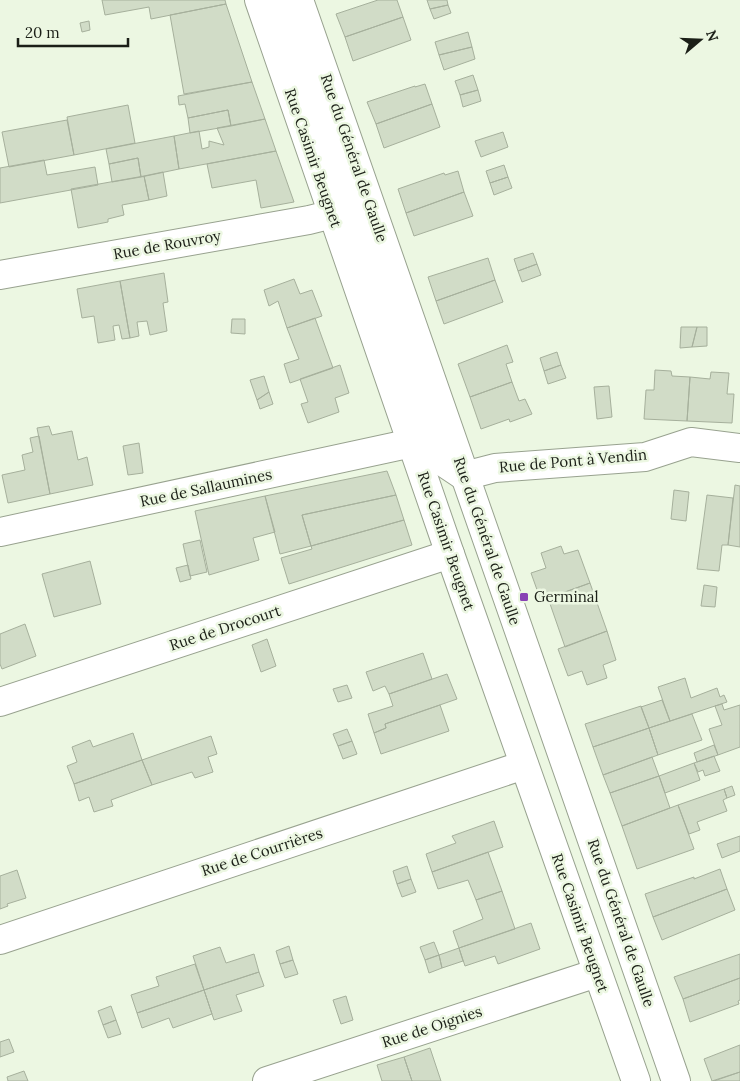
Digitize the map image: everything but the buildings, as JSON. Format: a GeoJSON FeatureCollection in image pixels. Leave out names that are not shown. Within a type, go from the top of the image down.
{"type":"FeatureCollection","features":[{"type":"Feature","properties":{"kind":"street","name":"Rue Casimir Beugnet"},"geometry":{"type":"LineString","coordinates":[[259,0],[450,554],[636,1081]]}},
{"type":"Feature","properties":{"kind":"street"},"geometry":{"type":"LineString","coordinates":[[279,0],[440,460],[464,476]]}},
{"type":"Feature","properties":{"kind":"street","name":"Rue du Général de Gaulle"},"geometry":{"type":"LineString","coordinates":[[299,0],[676,1081]]}},
{"type":"Feature","properties":{"kind":"street","name":"Rue de Rouvroy"},"geometry":{"type":"LineString","coordinates":[[0,275],[309,220],[333,214]]}},
{"type":"Feature","properties":{"kind":"street","name":"Rue de Pont à Vendin"},"geometry":{"type":"LineString","coordinates":[[464,476],[495,468],[645,457],[692,442],[740,448]]}},
{"type":"Feature","properties":{"kind":"street","name":"Rue de Sallaumines"},"geometry":{"type":"LineString","coordinates":[[0,532],[412,443]]}},
{"type":"Feature","properties":{"kind":"street","name":"Rue de Drocourt"},"geometry":{"type":"LineString","coordinates":[[0,702],[450,554]]}},
{"type":"Feature","properties":{"kind":"street","name":"Rue de Courrières"},"geometry":{"type":"LineString","coordinates":[[0,940],[524,765]]}},
{"type":"Feature","properties":{"kind":"street","name":"Rue de Oignies"},"geometry":{"type":"LineString","coordinates":[[267,1081],[597,973]]}},
{"type":"Feature","properties":{"kind":"place","name":"Germinal"},"geometry":{"type":"Point","coordinates":[524,597]}}]}
